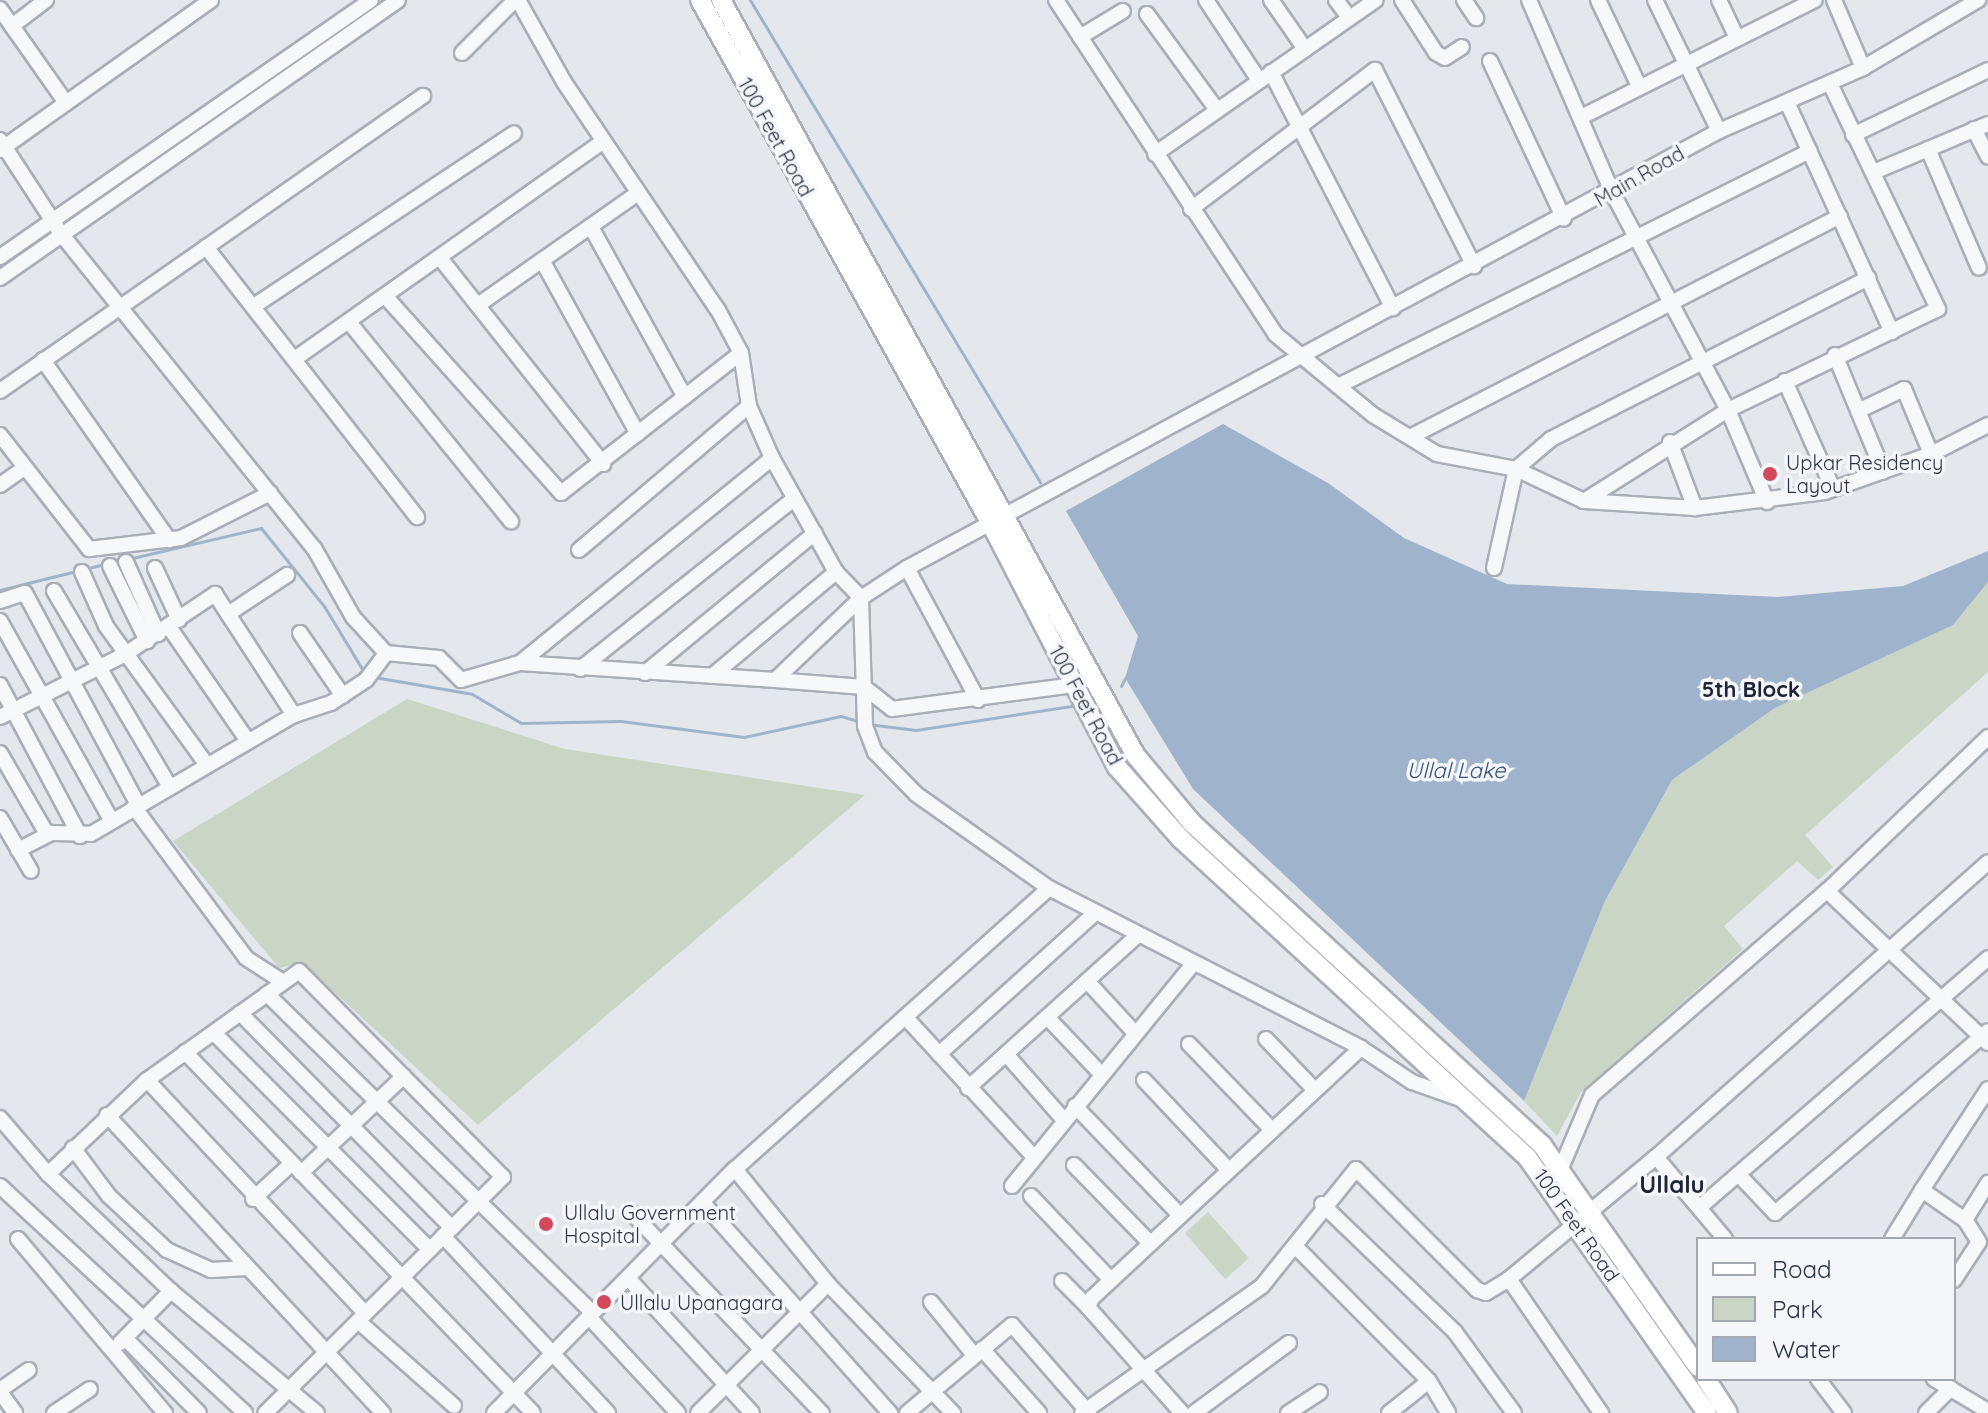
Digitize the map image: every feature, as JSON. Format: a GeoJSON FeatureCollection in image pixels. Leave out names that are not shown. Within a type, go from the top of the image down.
{"type":"FeatureCollection","features":[{"type":"Feature","properties":{"kind":"main road","name":"100 Feet Road"},"geometry":{"type":"LineString","coordinates":[[700,0],[999,520]]}},
{"type":"Feature","properties":{"kind":"main road","name":"100 Feet Road"},"geometry":{"type":"LineString","coordinates":[[721,0],[999,520],[1088,694],[1166,797],[1473,1096],[1527,1157],[1576,1221],[1707,1413]]}},
{"type":"Feature","properties":{"kind":"main road","name":"100 Feet Road"},"geometry":{"type":"LineString","coordinates":[[1473,1096],[1561,1168],[1593,1208],[1696,1364]]}},
{"type":"Feature","properties":{"kind":"main road"},"geometry":{"type":"LineString","coordinates":[[1707,1381],[1728,1413]]}},
{"type":"Feature","properties":{"kind":"street"},"geometry":{"type":"LineString","coordinates":[[12,26],[46,0]]}},
{"type":"Feature","properties":{"kind":"street"},"geometry":{"type":"LineString","coordinates":[[211,0],[2,146],[62,235],[270,493],[386,653],[439,658],[461,680],[520,663],[864,687],[892,709],[978,700],[1088,694]]}},
{"type":"Feature","properties":{"kind":"street"},"geometry":{"type":"LineString","coordinates":[[0,257],[370,0],[378,14]]}},
{"type":"Feature","properties":{"kind":"street"},"geometry":{"type":"LineString","coordinates":[[0,278],[398,0]]}},
{"type":"Feature","properties":{"kind":"street"},"geometry":{"type":"LineString","coordinates":[[462,53],[516,0],[602,142],[741,353],[749,406],[772,458],[836,572],[861,598],[865,726],[875,752],[916,794],[1049,888],[1192,965],[1361,1048],[1444,1098],[1473,1096]]}},
{"type":"Feature","properties":{"kind":"street"},"geometry":{"type":"LineString","coordinates":[[1056,0],[1275,334],[1338,386],[1437,454],[1516,469],[1584,501],[1695,508],[1767,502],[1833,489],[1931,454],[1988,425]]}},
{"type":"Feature","properties":{"kind":"street"},"geometry":{"type":"LineString","coordinates":[[1206,0],[1304,123],[1393,308]]}},
{"type":"Feature","properties":{"kind":"street"},"geometry":{"type":"LineString","coordinates":[[1271,0],[1305,49]]}},
{"type":"Feature","properties":{"kind":"street"},"geometry":{"type":"LineString","coordinates":[[1336,0],[1349,17]]}},
{"type":"Feature","properties":{"kind":"street"},"geometry":{"type":"LineString","coordinates":[[1155,154],[1376,0]]}},
{"type":"Feature","properties":{"kind":"street"},"geometry":{"type":"LineString","coordinates":[[1402,0],[1436,53],[1445,58],[1462,47]]}},
{"type":"Feature","properties":{"kind":"street"},"geometry":{"type":"LineString","coordinates":[[1464,0],[1476,18]]}},
{"type":"Feature","properties":{"kind":"street"},"geometry":{"type":"LineString","coordinates":[[1529,0],[1583,116],[1612,192],[1728,410],[1767,502]]}},
{"type":"Feature","properties":{"kind":"street"},"geometry":{"type":"LineString","coordinates":[[1598,0],[1638,84]]}},
{"type":"Feature","properties":{"kind":"street"},"geometry":{"type":"LineString","coordinates":[[1655,0],[1719,131]]}},
{"type":"Feature","properties":{"kind":"street"},"geometry":{"type":"LineString","coordinates":[[1719,0],[1737,38]]}},
{"type":"Feature","properties":{"kind":"street"},"geometry":{"type":"LineString","coordinates":[[1583,116],[1638,84],[1737,38],[1781,6],[1815,0]]}},
{"type":"Feature","properties":{"kind":"street"},"geometry":{"type":"LineString","coordinates":[[1834,0],[1863,68]]}},
{"type":"Feature","properties":{"kind":"street","name":"Main Road"},"geometry":{"type":"LineString","coordinates":[[775,680],[861,598],[907,568],[1300,354],[1564,219],[1719,131],[1863,68],[1978,0]]}},
{"type":"Feature","properties":{"kind":"street"},"geometry":{"type":"LineString","coordinates":[[0,9],[66,103]]}},
{"type":"Feature","properties":{"kind":"street"},"geometry":{"type":"LineString","coordinates":[[1080,37],[1123,11]]}},
{"type":"Feature","properties":{"kind":"street"},"geometry":{"type":"LineString","coordinates":[[1147,14],[1217,110]]}},
{"type":"Feature","properties":{"kind":"street"},"geometry":{"type":"LineString","coordinates":[[1490,61],[1564,219]]}},
{"type":"Feature","properties":{"kind":"street"},"geometry":{"type":"LineString","coordinates":[[1191,209],[1375,70],[1474,266]]}},
{"type":"Feature","properties":{"kind":"street"},"geometry":{"type":"LineString","coordinates":[[1853,135],[1988,70]]}},
{"type":"Feature","properties":{"kind":"street"},"geometry":{"type":"LineString","coordinates":[[1584,501],[1670,442],[1728,410],[1835,355],[1938,309],[1876,171],[1853,135],[1830,84]]}},
{"type":"Feature","properties":{"kind":"street"},"geometry":{"type":"LineString","coordinates":[[0,391],[423,96]]}},
{"type":"Feature","properties":{"kind":"street"},"geometry":{"type":"LineString","coordinates":[[1787,102],[1892,332]]}},
{"type":"Feature","properties":{"kind":"street"},"geometry":{"type":"LineString","coordinates":[[1876,171],[1981,126],[1988,157]]}},
{"type":"Feature","properties":{"kind":"street"},"geometry":{"type":"LineString","coordinates":[[254,306],[514,133]]}},
{"type":"Feature","properties":{"kind":"street"},"geometry":{"type":"LineString","coordinates":[[296,358],[602,142]]}},
{"type":"Feature","properties":{"kind":"street"},"geometry":{"type":"LineString","coordinates":[[1928,149],[1979,268]]}},
{"type":"Feature","properties":{"kind":"street"},"geometry":{"type":"LineString","coordinates":[[1338,386],[1639,239],[1810,151]]}},
{"type":"Feature","properties":{"kind":"street"},"geometry":{"type":"LineString","coordinates":[[478,305],[638,193]]}},
{"type":"Feature","properties":{"kind":"street"},"geometry":{"type":"LineString","coordinates":[[1412,436],[1840,216]]}},
{"type":"Feature","properties":{"kind":"street"},"geometry":{"type":"LineString","coordinates":[[591,227],[685,397]]}},
{"type":"Feature","properties":{"kind":"street"},"geometry":{"type":"LineString","coordinates":[[206,247],[296,358],[417,517]]}},
{"type":"Feature","properties":{"kind":"street"},"geometry":{"type":"LineString","coordinates":[[440,258],[603,464]]}},
{"type":"Feature","properties":{"kind":"street"},"geometry":{"type":"LineString","coordinates":[[543,262],[638,434]]}},
{"type":"Feature","properties":{"kind":"street"},"geometry":{"type":"LineString","coordinates":[[1494,568],[1516,469],[1551,439],[1700,357],[1868,278]]}},
{"type":"Feature","properties":{"kind":"street"},"geometry":{"type":"LineString","coordinates":[[386,297],[561,493],[603,464],[741,353]]}},
{"type":"Feature","properties":{"kind":"street"},"geometry":{"type":"LineString","coordinates":[[349,322],[511,521]]}},
{"type":"Feature","properties":{"kind":"street"},"geometry":{"type":"LineString","coordinates":[[1835,355],[1883,471]]}},
{"type":"Feature","properties":{"kind":"street"},"geometry":{"type":"LineString","coordinates":[[43,360],[169,540]]}},
{"type":"Feature","properties":{"kind":"street"},"geometry":{"type":"LineString","coordinates":[[1785,381],[1833,489]]}},
{"type":"Feature","properties":{"kind":"street"},"geometry":{"type":"LineString","coordinates":[[1858,411],[1904,389],[1931,454]]}},
{"type":"Feature","properties":{"kind":"street"},"geometry":{"type":"LineString","coordinates":[[579,550],[749,406]]}},
{"type":"Feature","properties":{"kind":"street"},"geometry":{"type":"LineString","coordinates":[[0,435],[83,548],[169,540],[270,493]]}},
{"type":"Feature","properties":{"kind":"street"},"geometry":{"type":"LineString","coordinates":[[1670,442],[1695,508]]}},
{"type":"Feature","properties":{"kind":"street"},"geometry":{"type":"LineString","coordinates":[[520,663],[772,458]]}},
{"type":"Feature","properties":{"kind":"street"},"geometry":{"type":"LineString","coordinates":[[0,485],[24,468]]}},
{"type":"Feature","properties":{"kind":"street"},"geometry":{"type":"LineString","coordinates":[[580,669],[794,499]]}},
{"type":"Feature","properties":{"kind":"street"},"geometry":{"type":"LineString","coordinates":[[645,673],[815,533]]}},
{"type":"Feature","properties":{"kind":"street"},"geometry":{"type":"LineString","coordinates":[[126,562],[163,630]]}},
{"type":"Feature","properties":{"kind":"street"},"geometry":{"type":"LineString","coordinates":[[110,566],[248,741]]}},
{"type":"Feature","properties":{"kind":"street"},"geometry":{"type":"LineString","coordinates":[[155,568],[163,630]]}},
{"type":"Feature","properties":{"kind":"street"},"geometry":{"type":"LineString","coordinates":[[907,568],[978,700]]}},
{"type":"Feature","properties":{"kind":"street"},"geometry":{"type":"LineString","coordinates":[[82,572],[124,655],[207,765]]}},
{"type":"Feature","properties":{"kind":"street"},"geometry":{"type":"LineString","coordinates":[[712,676],[836,572]]}},
{"type":"Feature","properties":{"kind":"street"},"geometry":{"type":"LineString","coordinates":[[228,614],[287,575]]}},
{"type":"Feature","properties":{"kind":"street"},"geometry":{"type":"LineString","coordinates":[[54,591],[96,670],[170,787]]}},
{"type":"Feature","properties":{"kind":"street"},"geometry":{"type":"LineString","coordinates":[[0,601],[25,593],[136,806],[246,958],[283,982]]}},
{"type":"Feature","properties":{"kind":"street"},"geometry":{"type":"LineString","coordinates":[[7,713],[124,655],[215,594],[294,715]]}},
{"type":"Feature","properties":{"kind":"street"},"geometry":{"type":"LineString","coordinates":[[0,621],[111,820]]}},
{"type":"Feature","properties":{"kind":"street"},"geometry":{"type":"LineString","coordinates":[[300,633],[343,696]]}},
{"type":"Feature","properties":{"kind":"street"},"geometry":{"type":"LineString","coordinates":[[18,850],[47,834],[80,836],[294,715],[343,696],[369,676],[386,653]]}},
{"type":"Feature","properties":{"kind":"street"},"geometry":{"type":"LineString","coordinates":[[0,685],[7,713],[80,836]]}},
{"type":"Feature","properties":{"kind":"street"},"geometry":{"type":"LineString","coordinates":[[1561,1168],[1592,1095],[1827,891],[1988,737]]}},
{"type":"Feature","properties":{"kind":"street"},"geometry":{"type":"LineString","coordinates":[[0,753],[47,834]]}},
{"type":"Feature","properties":{"kind":"street"},"geometry":{"type":"LineString","coordinates":[[0,818],[31,871]]}},
{"type":"Feature","properties":{"kind":"street"},"geometry":{"type":"LineString","coordinates":[[907,1413],[1012,1325],[1086,1412],[1143,1365],[1262,1286],[1297,1248],[1322,1204],[1356,1169],[1477,1290],[1486,1293],[1509,1279],[1656,1157],[1988,862]]}},
{"type":"Feature","properties":{"kind":"street"},"geometry":{"type":"LineString","coordinates":[[494,1413],[735,1169],[908,1020],[1049,888]]}},
{"type":"Feature","properties":{"kind":"street"},"geometry":{"type":"LineString","coordinates":[[1738,1174],[1775,1213],[1986,1037],[1941,999],[1827,891]]}},
{"type":"Feature","properties":{"kind":"street"},"geometry":{"type":"LineString","coordinates":[[939,1054],[1095,913]]}},
{"type":"Feature","properties":{"kind":"street"},"geometry":{"type":"LineString","coordinates":[[968,1088],[1137,936]]}},
{"type":"Feature","properties":{"kind":"street"},"geometry":{"type":"LineString","coordinates":[[1700,1207],[1988,958]]}},
{"type":"Feature","properties":{"kind":"street"},"geometry":{"type":"LineString","coordinates":[[1012,1186],[1192,965]]}},
{"type":"Feature","properties":{"kind":"street"},"geometry":{"type":"LineString","coordinates":[[48,1174],[147,1080],[299,971],[503,1177],[265,1413]]}},
{"type":"Feature","properties":{"kind":"street"},"geometry":{"type":"LineString","coordinates":[[1087,981],[1135,1033]]}},
{"type":"Feature","properties":{"kind":"street"},"geometry":{"type":"LineString","coordinates":[[267,994],[591,1315],[678,1413]]}},
{"type":"Feature","properties":{"kind":"street"},"geometry":{"type":"LineString","coordinates":[[240,1013],[351,1126],[608,1413]]}},
{"type":"Feature","properties":{"kind":"street"},"geometry":{"type":"LineString","coordinates":[[1047,1017],[1101,1074]]}},
{"type":"Feature","properties":{"kind":"street"},"geometry":{"type":"LineString","coordinates":[[908,1020],[1034,1157]]}},
{"type":"Feature","properties":{"kind":"street"},"geometry":{"type":"LineString","coordinates":[[214,1033],[430,1250]]}},
{"type":"Feature","properties":{"kind":"street"},"geometry":{"type":"LineString","coordinates":[[1266,1039],[1314,1089]]}},
{"type":"Feature","properties":{"kind":"street"},"geometry":{"type":"LineString","coordinates":[[1189,1044],[1270,1128]]}},
{"type":"Feature","properties":{"kind":"street"},"geometry":{"type":"LineString","coordinates":[[1088,1307],[1111,1280],[1226,1167],[1361,1048]]}},
{"type":"Feature","properties":{"kind":"street"},"geometry":{"type":"LineString","coordinates":[[185,1052],[533,1413]]}},
{"type":"Feature","properties":{"kind":"street"},"geometry":{"type":"LineString","coordinates":[[1006,1054],[1064,1120]]}},
{"type":"Feature","properties":{"kind":"street"},"geometry":{"type":"LineString","coordinates":[[253,1199],[328,1146],[404,1076]]}},
{"type":"Feature","properties":{"kind":"street"},"geometry":{"type":"LineString","coordinates":[[147,1080],[362,1317],[454,1411]]}},
{"type":"Feature","properties":{"kind":"street"},"geometry":{"type":"LineString","coordinates":[[1144,1080],[1226,1167]]}},
{"type":"Feature","properties":{"kind":"street"},"geometry":{"type":"LineString","coordinates":[[1893,1237],[1988,1089]]}},
{"type":"Feature","properties":{"kind":"street"},"geometry":{"type":"LineString","coordinates":[[1075,1106],[1179,1214]]}},
{"type":"Feature","properties":{"kind":"street"},"geometry":{"type":"LineString","coordinates":[[107,1115],[383,1413]]}},
{"type":"Feature","properties":{"kind":"street"},"geometry":{"type":"LineString","coordinates":[[0,1118],[48,1174],[171,1291],[317,1413]]}},
{"type":"Feature","properties":{"kind":"street"},"geometry":{"type":"LineString","coordinates":[[73,1148],[109,1196],[167,1250],[211,1270],[248,1268]]}},
{"type":"Feature","properties":{"kind":"street"},"geometry":{"type":"LineString","coordinates":[[1656,1157],[1723,1237]]}},
{"type":"Feature","properties":{"kind":"street"},"geometry":{"type":"LineString","coordinates":[[1074,1165],[1150,1243]]}},
{"type":"Feature","properties":{"kind":"street"},"geometry":{"type":"LineString","coordinates":[[735,1169],[828,1284],[929,1393],[953,1413]]}},
{"type":"Feature","properties":{"kind":"street"},"geometry":{"type":"LineString","coordinates":[[1965,1220],[1988,1183]]}},
{"type":"Feature","properties":{"kind":"street"},"geometry":{"type":"LineString","coordinates":[[0,1186],[245,1413]]}},
{"type":"Feature","properties":{"kind":"street"},"geometry":{"type":"LineString","coordinates":[[1922,1190],[1965,1220],[1979,1242],[1956,1277]]}},
{"type":"Feature","properties":{"kind":"street"},"geometry":{"type":"LineString","coordinates":[[1031,1196],[1111,1280]]}},
{"type":"Feature","properties":{"kind":"street"},"geometry":{"type":"LineString","coordinates":[[702,1202],[890,1413]]}},
{"type":"Feature","properties":{"kind":"street"},"geometry":{"type":"LineString","coordinates":[[1322,1204],[1455,1332],[1514,1413]]}},
{"type":"Feature","properties":{"kind":"street"},"geometry":{"type":"LineString","coordinates":[[632,1213],[764,1348],[822,1413]]}},
{"type":"Feature","properties":{"kind":"street"},"geometry":{"type":"LineString","coordinates":[[18,1239],[165,1413]]}},
{"type":"Feature","properties":{"kind":"street"},"geometry":{"type":"LineString","coordinates":[[1297,1248],[1429,1381],[1448,1413]]}},
{"type":"Feature","properties":{"kind":"street"},"geometry":{"type":"LineString","coordinates":[[628,1278],[752,1413]]}},
{"type":"Feature","properties":{"kind":"street"},"geometry":{"type":"LineString","coordinates":[[1509,1279],[1601,1413]]}},
{"type":"Feature","properties":{"kind":"street"},"geometry":{"type":"LineString","coordinates":[[1062,1281],[1143,1365],[1182,1413]]}},
{"type":"Feature","properties":{"kind":"street"},"geometry":{"type":"LineString","coordinates":[[698,1413],[828,1284]]}},
{"type":"Feature","properties":{"kind":"street"},"geometry":{"type":"LineString","coordinates":[[112,1352],[171,1291]]}},
{"type":"Feature","properties":{"kind":"street"},"geometry":{"type":"LineString","coordinates":[[931,1302],[1039,1413]]}},
{"type":"Feature","properties":{"kind":"street"},"geometry":{"type":"LineString","coordinates":[[125,1338],[199,1413]]}},
{"type":"Feature","properties":{"kind":"street"},"geometry":{"type":"LineString","coordinates":[[1194,1413],[1289,1343]]}},
{"type":"Feature","properties":{"kind":"street"},"geometry":{"type":"LineString","coordinates":[[15,1413],[0,1391],[29,1370]]}},
{"type":"Feature","properties":{"kind":"street"},"geometry":{"type":"LineString","coordinates":[[1389,1413],[1429,1381]]}},
{"type":"Feature","properties":{"kind":"street"},"geometry":{"type":"LineString","coordinates":[[1820,1381],[1844,1413]]}},
{"type":"Feature","properties":{"kind":"street"},"geometry":{"type":"LineString","coordinates":[[1938,1381],[1988,1411]]}},
{"type":"Feature","properties":{"kind":"street"},"geometry":{"type":"LineString","coordinates":[[1926,1413],[1951,1388]]}},
{"type":"Feature","properties":{"kind":"street"},"geometry":{"type":"LineString","coordinates":[[54,1413],[90,1389]]}},
{"type":"Feature","properties":{"kind":"street"},"geometry":{"type":"LineString","coordinates":[[1288,1413],[1320,1392]]}},
{"type":"Feature","properties":{"kind":"green space"},"geometry":{"type":"Polygon","coordinates":[[[1988,582],[1988,672],[1805,835],[1833,867],[1818,880],[1797,861],[1724,926],[1743,949],[1581,1092],[1557,1136],[1524,1101],[1605,901],[1672,780],[1775,708],[1953,625],[1988,582]]]}},
{"type":"Feature","properties":{"kind":"green space"},"geometry":{"type":"Polygon","coordinates":[[[407,699],[565,749],[865,795],[478,1125],[303,963],[279,968],[173,841],[407,699]]]}},
{"type":"Feature","properties":{"kind":"green space"},"geometry":{"type":"Polygon","coordinates":[[[1208,1212],[1249,1258],[1225,1279],[1185,1233],[1208,1212]]]}},
{"type":"Feature","properties":{"kind":"water","name":"Ullal Lake"},"geometry":{"type":"Polygon","coordinates":[[[1223,424],[1328,483],[1404,538],[1507,584],[1778,597],[1903,586],[1988,551],[1988,582],[1953,625],[1775,708],[1672,780],[1605,901],[1524,1101],[1193,789],[1125,678],[1138,636],[1066,511],[1223,424]]]}},
{"type":"Feature","properties":{"kind":"waterway"},"geometry":{"type":"LineString","coordinates":[[750,0],[1040,482]]}},
{"type":"Feature","properties":{"kind":"waterway"},"geometry":{"type":"LineString","coordinates":[[128,559],[261,528],[324,606],[364,672]]}},
{"type":"Feature","properties":{"kind":"waterway"},"geometry":{"type":"LineString","coordinates":[[0,590],[120,560]]}},
{"type":"Feature","properties":{"kind":"waterway"},"geometry":{"type":"LineString","coordinates":[[374,677],[472,694],[521,723],[621,721],[744,737],[841,716],[861,722]]}},
{"type":"Feature","properties":{"kind":"waterway"},"geometry":{"type":"LineString","coordinates":[[1121,686],[1125,678]]}},
{"type":"Feature","properties":{"kind":"waterway"},"geometry":{"type":"LineString","coordinates":[[868,724],[916,730],[1078,705]]}},
{"type":"Feature","properties":{"kind":"place","name":"Upkar Residency Layout"},"geometry":{"type":"Point","coordinates":[1770,474]}},
{"type":"Feature","properties":{"kind":"place","name":"Ullalu Government Hospital"},"geometry":{"type":"Point","coordinates":[546,1224]}},
{"type":"Feature","properties":{"kind":"place","name":"Ullalu Upanagara"},"geometry":{"type":"Point","coordinates":[604,1302]}},
{"type":"Feature","properties":{"kind":"district","name":"5th Block"},"geometry":{"type":"Point","coordinates":[1751,690]}},
{"type":"Feature","properties":{"kind":"district","name":"Ullalu"},"geometry":{"type":"Point","coordinates":[1672,1185]}}]}
